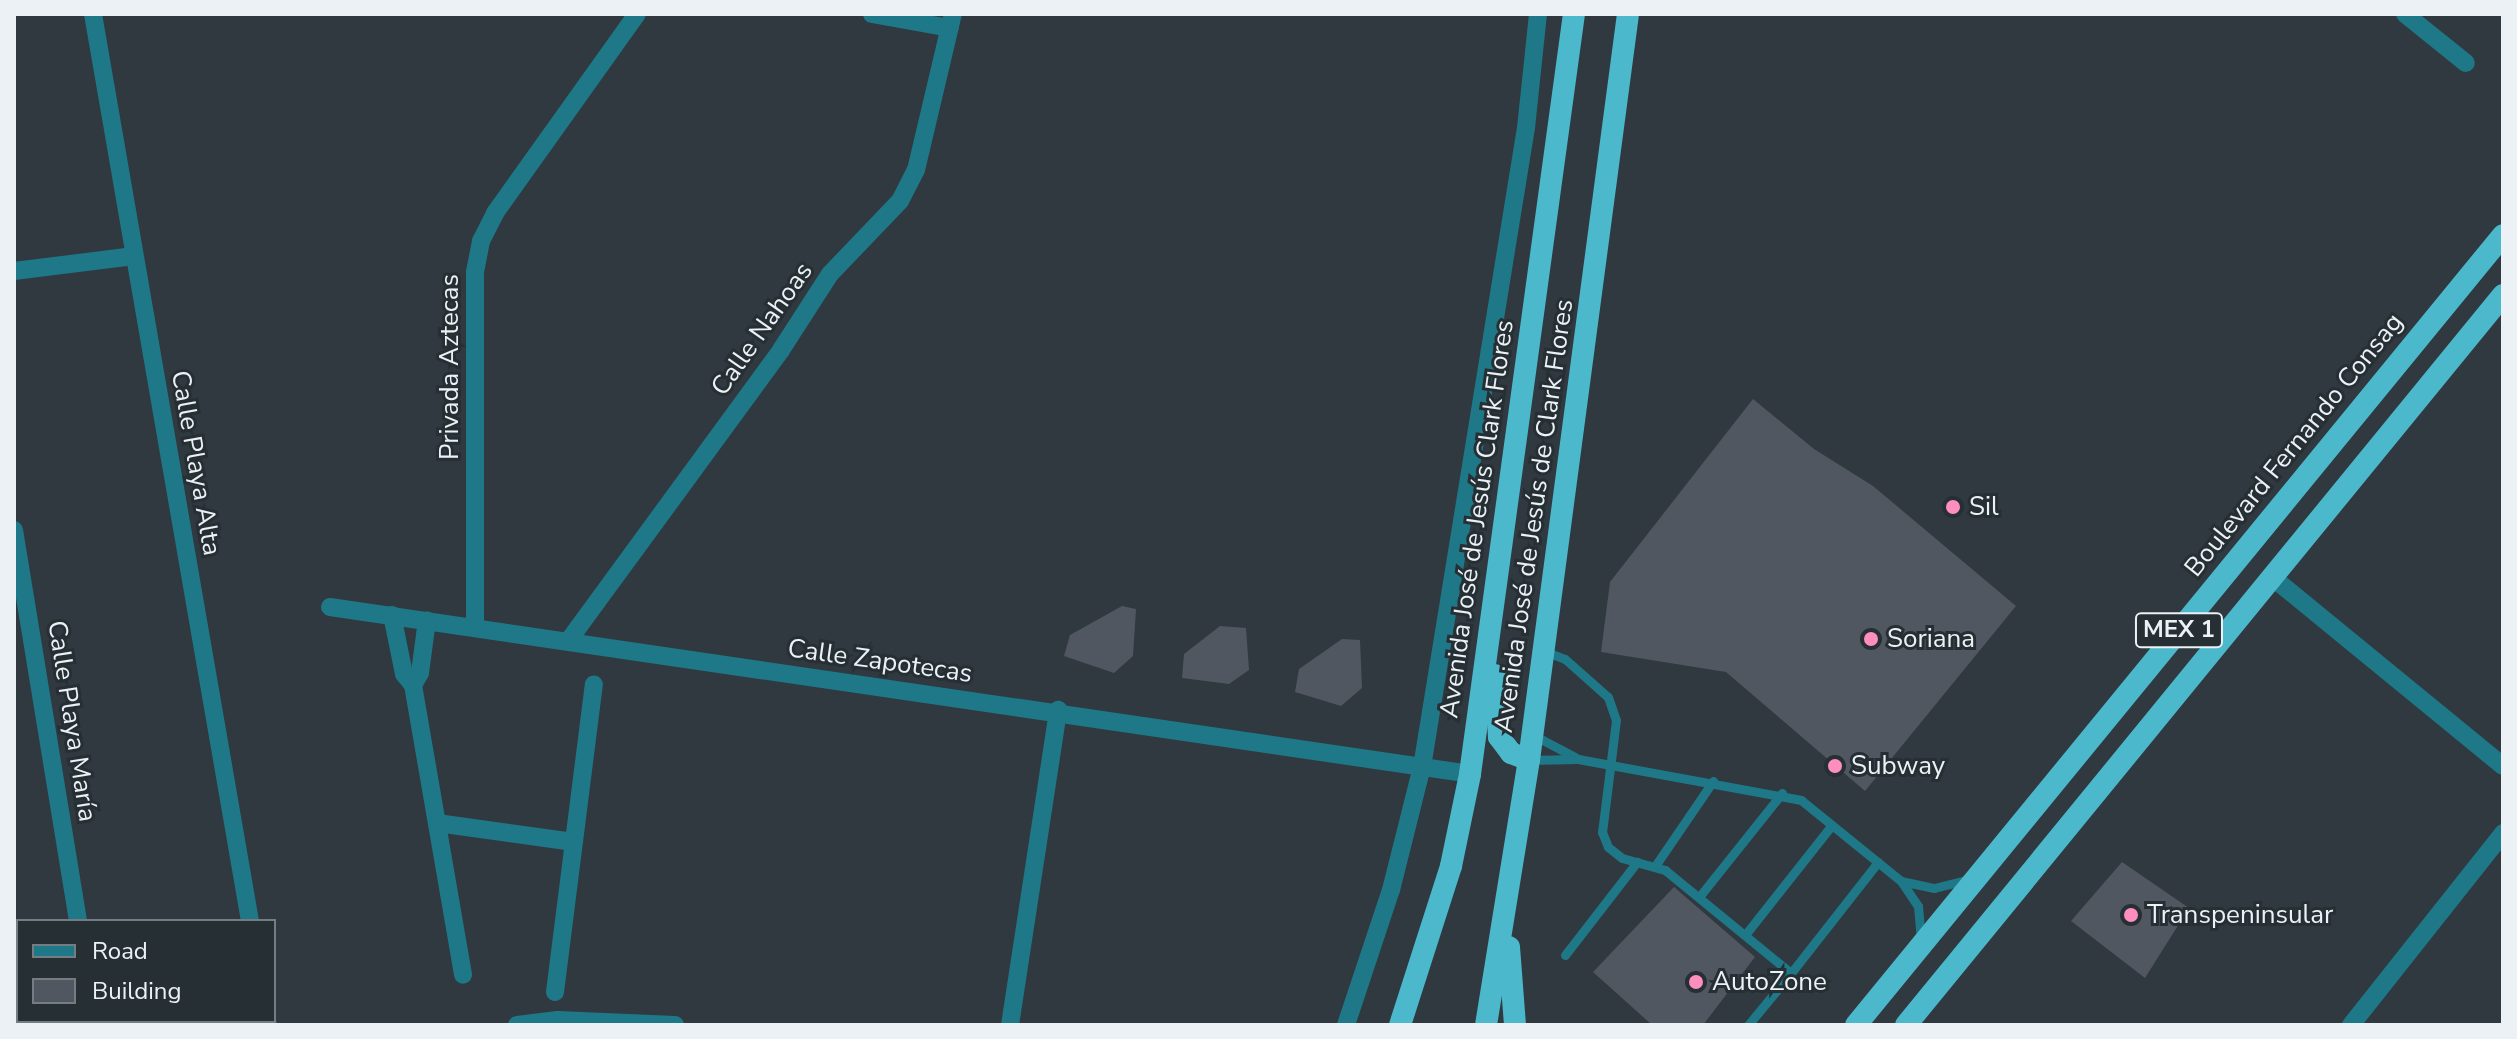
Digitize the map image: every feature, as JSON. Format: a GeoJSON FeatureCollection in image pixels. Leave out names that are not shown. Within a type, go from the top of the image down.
{"type":"FeatureCollection","features":[{"type":"Feature","properties":{"kind":"highway","name":"Avenida José de Jesús Clark Flores"},"geometry":{"type":"LineString","coordinates":[[1400,1025],[1451,866],[1470,774],[1574,14]]}},
{"type":"Feature","properties":{"kind":"highway","name":"Avenida José de Jesús de Clark Flores"},"geometry":{"type":"LineString","coordinates":[[1486,1025],[1529,760],[1628,14]]}},
{"type":"Feature","properties":{"kind":"highway","name":"Boulevard Fernando Consag"},"geometry":{"type":"LineString","coordinates":[[1856,1025],[2503,235]]}},
{"type":"Feature","properties":{"kind":"highway","name":"MEX 1"},"geometry":{"type":"LineString","coordinates":[[1906,1025],[2503,295]]}},
{"type":"Feature","properties":{"kind":"highway"},"geometry":{"type":"LineString","coordinates":[[1492,626],[1499,737],[1511,753],[1529,760]]}},
{"type":"Feature","properties":{"kind":"highway"},"geometry":{"type":"LineString","coordinates":[[2071,763],[2099,787]]}},
{"type":"Feature","properties":{"kind":"highway"},"geometry":{"type":"LineString","coordinates":[[1506,901],[1515,1025]]}},
{"type":"Feature","properties":{"kind":"street","name":"Calle Playa Alta"},"geometry":{"type":"LineString","coordinates":[[93,14],[250,919]]}},
{"type":"Feature","properties":{"kind":"street","name":"Privada Aztecas"},"geometry":{"type":"LineString","coordinates":[[475,627],[475,272],[481,241],[495,213],[637,14]]}},
{"type":"Feature","properties":{"kind":"street"},"geometry":{"type":"LineString","coordinates":[[872,14],[952,21]]}},
{"type":"Feature","properties":{"kind":"street"},"geometry":{"type":"LineString","coordinates":[[1346,1025],[1391,890],[1422,767],[1526,128],[1538,14]]}},
{"type":"Feature","properties":{"kind":"street"},"geometry":{"type":"LineString","coordinates":[[2405,14],[2466,63]]}},
{"type":"Feature","properties":{"kind":"street","name":"Calle Nahoas"},"geometry":{"type":"LineString","coordinates":[[569,640],[781,350],[830,274],[900,201],[916,170],[952,21]]}},
{"type":"Feature","properties":{"kind":"street"},"geometry":{"type":"LineString","coordinates":[[14,271],[134,256]]}},
{"type":"Feature","properties":{"kind":"street","name":"Calle Playa María"},"geometry":{"type":"LineString","coordinates":[[14,530],[78,919]]}},
{"type":"Feature","properties":{"kind":"street"},"geometry":{"type":"LineString","coordinates":[[2272,577],[2503,766]]}},
{"type":"Feature","properties":{"kind":"street","name":"Calle Zapotecas"},"geometry":{"type":"LineString","coordinates":[[330,607],[569,640],[907,693],[1058,710],[1470,774]]}},
{"type":"Feature","properties":{"kind":"street"},"geometry":{"type":"LineString","coordinates":[[392,615],[404,674],[413,685],[463,975]]}},
{"type":"Feature","properties":{"kind":"street"},"geometry":{"type":"LineString","coordinates":[[413,685],[420,673],[427,620]]}},
{"type":"Feature","properties":{"kind":"street"},"geometry":{"type":"LineString","coordinates":[[555,992],[594,684]]}},
{"type":"Feature","properties":{"kind":"street"},"geometry":{"type":"LineString","coordinates":[[1010,1025],[1058,710]]}},
{"type":"Feature","properties":{"kind":"street"},"geometry":{"type":"LineString","coordinates":[[437,823],[574,842]]}},
{"type":"Feature","properties":{"kind":"street"},"geometry":{"type":"LineString","coordinates":[[2351,1025],[2503,833]]}},
{"type":"Feature","properties":{"kind":"street"},"geometry":{"type":"LineString","coordinates":[[517,1025],[613,1020],[675,1025]]}},
{"type":"Feature","properties":{"kind":"lane"},"geometry":{"type":"LineString","coordinates":[[1544,651],[1565,659],[1608,697],[1616,720],[1602,832],[1614,855],[1655,866],[1699,897],[1791,973]]}},
{"type":"Feature","properties":{"kind":"lane"},"geometry":{"type":"LineString","coordinates":[[1532,735],[1578,759]]}},
{"type":"Feature","properties":{"kind":"lane"},"geometry":{"type":"LineString","coordinates":[[1529,760],[1578,759],[1782,793],[1801,800],[1901,881],[1918,906],[1920,945]]}},
{"type":"Feature","properties":{"kind":"lane"},"geometry":{"type":"LineString","coordinates":[[1655,866],[1713,781]]}},
{"type":"Feature","properties":{"kind":"lane"},"geometry":{"type":"LineString","coordinates":[[1699,897],[1782,793]]}},
{"type":"Feature","properties":{"kind":"lane"},"geometry":{"type":"LineString","coordinates":[[1745,935],[1832,825]]}},
{"type":"Feature","properties":{"kind":"lane"},"geometry":{"type":"LineString","coordinates":[[1565,955],[1637,862]]}},
{"type":"Feature","properties":{"kind":"lane"},"geometry":{"type":"LineString","coordinates":[[1748,1025],[1878,862]]}},
{"type":"Feature","properties":{"kind":"lane"},"geometry":{"type":"LineString","coordinates":[[1901,881],[1946,886],[1984,868]]}},
{"type":"Feature","properties":{"kind":"building"},"geometry":{"type":"Polygon","coordinates":[[[1753,399],[1814,449],[1873,486],[2016,606],[1865,791],[1726,672],[1601,652],[1610,582],[1753,399]]]}},
{"type":"Feature","properties":{"kind":"building"},"geometry":{"type":"Polygon","coordinates":[[[1122,606],[1136,609],[1133,656],[1114,673],[1064,656],[1070,635],[1122,606]]]}},
{"type":"Feature","properties":{"kind":"building"},"geometry":{"type":"Polygon","coordinates":[[[1220,626],[1246,628],[1249,670],[1229,684],[1182,678],[1184,654],[1220,626]]]}},
{"type":"Feature","properties":{"kind":"building"},"geometry":{"type":"Polygon","coordinates":[[[1342,639],[1360,640],[1362,688],[1341,706],[1295,692],[1299,669],[1342,639]]]}},
{"type":"Feature","properties":{"kind":"building","name":"Transpeninsular"},"geometry":{"type":"Polygon","coordinates":[[[2122,862],[2189,908],[2145,978],[2071,921],[2122,862]]]}},
{"type":"Feature","properties":{"kind":"building"},"geometry":{"type":"Polygon","coordinates":[[[1674,887],[1755,957],[1703,1025],[1652,1025],[1593,972],[1674,887]]]}},
{"type":"Feature","properties":{"kind":"place","name":"Sil"},"geometry":{"type":"Point","coordinates":[1953,507]}},
{"type":"Feature","properties":{"kind":"place","name":"Soriana"},"geometry":{"type":"Point","coordinates":[1871,639]}},
{"type":"Feature","properties":{"kind":"place","name":"Subway"},"geometry":{"type":"Point","coordinates":[1835,766]}},
{"type":"Feature","properties":{"kind":"place","name":"Transpeninsular"},"geometry":{"type":"Point","coordinates":[2131,915]}},
{"type":"Feature","properties":{"kind":"place","name":"AutoZone"},"geometry":{"type":"Point","coordinates":[1696,982]}}]}
